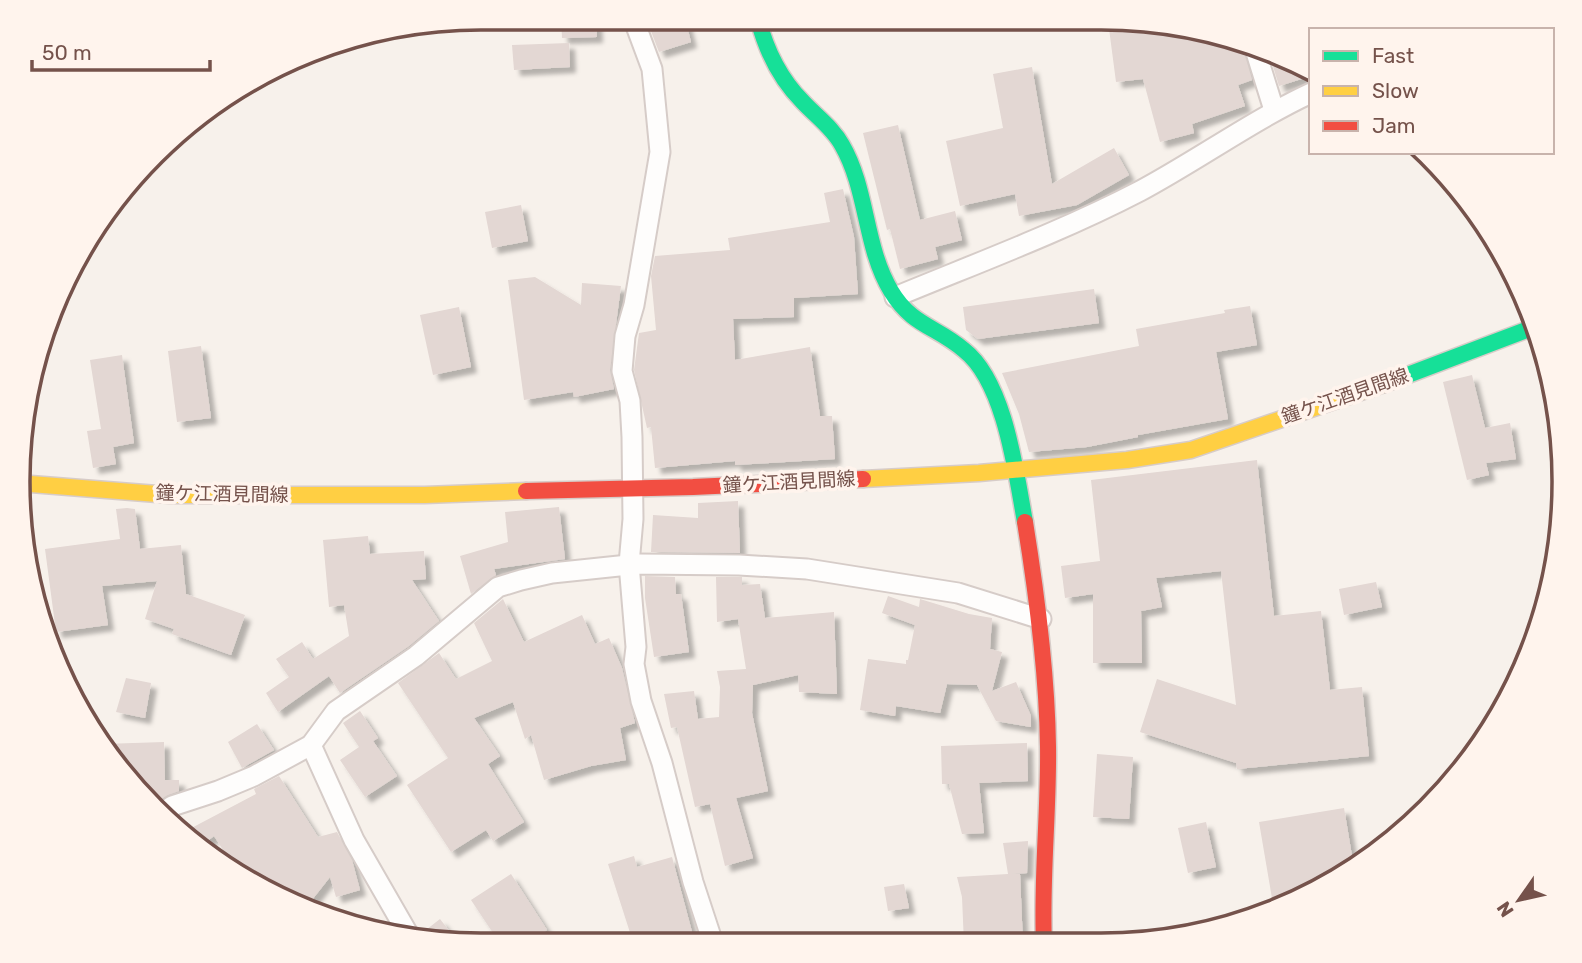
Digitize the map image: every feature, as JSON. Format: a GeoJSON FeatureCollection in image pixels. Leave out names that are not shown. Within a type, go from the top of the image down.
{"type":"FeatureCollection","features":[{"type":"Feature","properties":{"kind":"main road"},"geometry":{"type":"LineString","coordinates":[[762,30],[774,60],[794,93],[841,143],[861,188],[879,265],[895,297],[917,321],[953,340],[979,364],[996,398],[1016,471],[1041,619],[1048,746],[1043,933]]}},
{"type":"Feature","properties":{"kind":"main road","name":"鐘ケ江酒見間線"},"geometry":{"type":"LineString","coordinates":[[30,484],[184,495],[425,495],[692,487],[1016,471],[1127,460],[1191,450],[1526,331]]}},
{"type":"Feature","properties":{"kind":"street"},"geometry":{"type":"LineString","coordinates":[[637,30],[652,69],[660,152],[634,305],[625,336],[622,371],[630,401],[633,487],[629,565],[636,647],[634,664],[641,701],[662,763],[693,882],[710,933]]}},
{"type":"Feature","properties":{"kind":"street"},"geometry":{"type":"LineString","coordinates":[[1258,58],[1274,110]]}},
{"type":"Feature","properties":{"kind":"street"},"geometry":{"type":"LineString","coordinates":[[895,297],[1033,240],[1140,190],[1274,110],[1309,94]]}},
{"type":"Feature","properties":{"kind":"street"},"geometry":{"type":"LineString","coordinates":[[170,808],[254,775],[311,745],[336,711],[416,656],[498,587],[552,573],[629,565],[739,565],[807,569],[958,593],[1041,619]]}},
{"type":"Feature","properties":{"kind":"street"},"geometry":{"type":"LineString","coordinates":[[311,745],[354,840],[404,926]]}},
{"type":"Feature","properties":{"kind":"building"},"geometry":{"type":"Polygon","coordinates":[[[562,30],[597,30],[597,37],[562,38],[562,30]]]}},
{"type":"Feature","properties":{"kind":"building"},"geometry":{"type":"Polygon","coordinates":[[[651,30],[688,30],[691,42],[659,52],[651,30]]]}},
{"type":"Feature","properties":{"kind":"building"},"geometry":{"type":"Polygon","coordinates":[[[1109,30],[1189,38],[1245,54],[1252,80],[1238,85],[1245,106],[1192,124],[1194,133],[1160,142],[1143,79],[1116,82],[1109,30]]]}},
{"type":"Feature","properties":{"kind":"building"},"geometry":{"type":"Polygon","coordinates":[[[569,43],[570,67],[514,70],[512,45],[569,43]]]}},
{"type":"Feature","properties":{"kind":"building"},"geometry":{"type":"Polygon","coordinates":[[[1272,64],[1304,78],[1279,86],[1272,64]]]}},
{"type":"Feature","properties":{"kind":"building"},"geometry":{"type":"Polygon","coordinates":[[[1032,67],[1052,184],[1114,148],[1129,175],[1077,205],[1019,216],[1015,194],[960,206],[946,141],[1003,128],[993,74],[1032,67]]]}},
{"type":"Feature","properties":{"kind":"building"},"geometry":{"type":"Polygon","coordinates":[[[898,125],[920,220],[955,211],[962,240],[935,247],[938,259],[900,269],[890,229],[887,230],[863,133],[898,125]]]}},
{"type":"Feature","properties":{"kind":"building"},"geometry":{"type":"Polygon","coordinates":[[[843,189],[854,237],[858,294],[794,298],[794,317],[733,319],[735,360],[810,347],[820,416],[832,416],[835,459],[735,465],[735,461],[655,468],[651,427],[647,428],[634,370],[639,333],[656,330],[651,276],[655,256],[730,250],[728,238],[830,222],[824,193],[843,189]]]}},
{"type":"Feature","properties":{"kind":"building"},"geometry":{"type":"Polygon","coordinates":[[[521,205],[528,241],[492,248],[485,212],[521,205]]]}},
{"type":"Feature","properties":{"kind":"building"},"geometry":{"type":"Polygon","coordinates":[[[535,277],[581,305],[582,283],[621,286],[610,370],[614,389],[574,397],[573,392],[524,400],[508,280],[535,277]]]}},
{"type":"Feature","properties":{"kind":"building"},"geometry":{"type":"Polygon","coordinates":[[[1094,289],[1099,323],[978,339],[966,330],[963,307],[1094,289]]]}},
{"type":"Feature","properties":{"kind":"building"},"geometry":{"type":"Polygon","coordinates":[[[1250,306],[1257,345],[1216,352],[1228,419],[1087,447],[1029,452],[1019,414],[1002,373],[1139,346],[1136,329],[1250,306]]]}},
{"type":"Feature","properties":{"kind":"building"},"geometry":{"type":"Polygon","coordinates":[[[459,307],[471,367],[433,375],[420,315],[459,307]]]}},
{"type":"Feature","properties":{"kind":"building"},"geometry":{"type":"Polygon","coordinates":[[[201,346],[211,418],[177,422],[168,351],[201,346]]]}},
{"type":"Feature","properties":{"kind":"building"},"geometry":{"type":"Polygon","coordinates":[[[122,355],[134,443],[113,447],[116,464],[93,468],[87,431],[101,429],[90,360],[122,355]]]}},
{"type":"Feature","properties":{"kind":"building"},"geometry":{"type":"Polygon","coordinates":[[[1472,375],[1485,428],[1510,423],[1516,459],[1486,463],[1489,475],[1467,480],[1443,382],[1472,375]]]}},
{"type":"Feature","properties":{"kind":"building"},"geometry":{"type":"Polygon","coordinates":[[[1257,460],[1274,616],[1321,611],[1330,690],[1362,687],[1369,756],[1237,769],[1236,763],[1140,732],[1157,679],[1236,705],[1221,571],[1156,578],[1162,607],[1141,611],[1142,663],[1093,663],[1093,594],[1065,598],[1061,566],[1100,561],[1091,480],[1257,460]]]}},
{"type":"Feature","properties":{"kind":"building"},"geometry":{"type":"Polygon","coordinates":[[[738,501],[740,553],[651,552],[653,515],[698,518],[698,503],[738,501]]]}},
{"type":"Feature","properties":{"kind":"building"},"geometry":{"type":"Polygon","coordinates":[[[559,507],[565,559],[494,569],[496,575],[471,594],[460,556],[508,542],[505,512],[559,507]]]}},
{"type":"Feature","properties":{"kind":"building"},"geometry":{"type":"Polygon","coordinates":[[[116,509],[135,509],[140,549],[181,545],[186,594],[245,615],[231,655],[172,634],[174,629],[145,619],[157,581],[102,586],[108,625],[56,632],[45,549],[120,539],[116,509]]]}},
{"type":"Feature","properties":{"kind":"building"},"geometry":{"type":"Polygon","coordinates":[[[368,536],[370,554],[424,551],[426,579],[412,580],[439,621],[409,646],[340,693],[329,676],[278,712],[266,693],[289,677],[276,659],[302,642],[313,659],[349,636],[344,605],[329,607],[323,540],[368,536]]]}},
{"type":"Feature","properties":{"kind":"building"},"geometry":{"type":"Polygon","coordinates":[[[645,576],[675,577],[676,594],[681,594],[689,652],[654,657],[645,598],[645,576]]]}},
{"type":"Feature","properties":{"kind":"building"},"geometry":{"type":"Polygon","coordinates":[[[716,577],[742,577],[742,585],[760,584],[765,618],[834,612],[837,694],[799,692],[798,675],[753,685],[752,713],[768,791],[736,798],[753,858],[725,866],[710,804],[695,807],[677,727],[671,728],[664,694],[694,691],[698,719],[719,717],[720,687],[717,671],[746,669],[738,619],[717,622],[716,577]]]}},
{"type":"Feature","properties":{"kind":"building"},"geometry":{"type":"Polygon","coordinates":[[[1376,582],[1382,607],[1344,615],[1339,589],[1376,582]]]}},
{"type":"Feature","properties":{"kind":"building"},"geometry":{"type":"Polygon","coordinates":[[[888,596],[919,607],[920,599],[992,618],[990,649],[1002,652],[992,691],[1016,682],[1031,716],[1031,727],[996,721],[977,685],[947,684],[940,713],[896,706],[895,716],[860,710],[868,659],[906,664],[908,660],[915,625],[882,613],[888,596]]]}},
{"type":"Feature","properties":{"kind":"building"},"geometry":{"type":"Polygon","coordinates":[[[503,599],[524,642],[582,615],[595,644],[609,638],[622,668],[635,723],[620,728],[626,760],[591,766],[544,780],[531,735],[525,739],[513,702],[474,718],[500,756],[488,764],[524,822],[493,841],[486,830],[451,852],[407,785],[448,758],[398,683],[439,653],[456,679],[492,661],[474,623],[503,599]]]}},
{"type":"Feature","properties":{"kind":"building"},"geometry":{"type":"Polygon","coordinates":[[[126,678],[151,683],[145,718],[116,712],[126,678]]]}},
{"type":"Feature","properties":{"kind":"building"},"geometry":{"type":"Polygon","coordinates":[[[360,711],[378,738],[373,741],[397,776],[365,797],[340,760],[359,747],[343,723],[360,711]]]}},
{"type":"Feature","properties":{"kind":"building"},"geometry":{"type":"Polygon","coordinates":[[[257,724],[274,750],[242,768],[228,742],[257,724]]]}},
{"type":"Feature","properties":{"kind":"building"},"geometry":{"type":"Polygon","coordinates":[[[164,742],[165,780],[179,780],[179,791],[161,799],[114,744],[164,742]]]}},
{"type":"Feature","properties":{"kind":"building"},"geometry":{"type":"Polygon","coordinates":[[[1027,743],[1028,781],[979,783],[984,833],[962,834],[949,784],[942,784],[941,746],[1027,743]]]}},
{"type":"Feature","properties":{"kind":"building"},"geometry":{"type":"Polygon","coordinates":[[[1097,754],[1133,757],[1129,819],[1093,817],[1097,754]]]}},
{"type":"Feature","properties":{"kind":"building"},"geometry":{"type":"Polygon","coordinates":[[[279,776],[318,837],[337,832],[352,860],[360,890],[336,897],[330,877],[312,900],[256,873],[225,853],[214,836],[207,841],[192,828],[256,794],[254,789],[279,776]]]}},
{"type":"Feature","properties":{"kind":"building"},"geometry":{"type":"Polygon","coordinates":[[[1344,808],[1352,856],[1326,873],[1272,899],[1259,822],[1344,808]]]}},
{"type":"Feature","properties":{"kind":"building"},"geometry":{"type":"Polygon","coordinates":[[[1206,822],[1216,867],[1188,873],[1178,828],[1206,822]]]}},
{"type":"Feature","properties":{"kind":"building"},"geometry":{"type":"Polygon","coordinates":[[[1028,841],[1027,873],[1012,874],[1020,874],[1023,933],[964,933],[962,897],[957,877],[1008,874],[1003,843],[1028,841]]]}},
{"type":"Feature","properties":{"kind":"building"},"geometry":{"type":"Polygon","coordinates":[[[634,856],[637,867],[672,857],[692,933],[630,933],[608,864],[634,856]]]}},
{"type":"Feature","properties":{"kind":"building"},"geometry":{"type":"Polygon","coordinates":[[[511,874],[547,930],[542,933],[493,933],[471,900],[511,874]]]}},
{"type":"Feature","properties":{"kind":"building"},"geometry":{"type":"Polygon","coordinates":[[[904,884],[909,908],[888,911],[884,887],[904,884]]]}},
{"type":"Feature","properties":{"kind":"building"},"geometry":{"type":"Polygon","coordinates":[[[440,919],[450,932],[427,929],[440,919]]]}},
{"type":"Feature","properties":{"kind":"traffic: fast"},"geometry":{"type":"LineString","coordinates":[[761,30],[781,74],[842,145],[857,180],[882,274],[891,291],[907,312],[964,350],[990,383],[1007,430],[1025,522]]}},
{"type":"Feature","properties":{"kind":"traffic: fast"},"geometry":{"type":"LineString","coordinates":[[1384,384],[1526,330]]}},
{"type":"Feature","properties":{"kind":"traffic: slow"},"geometry":{"type":"LineString","coordinates":[[863,479],[979,473],[1127,460],[1191,450],[1384,384]]}},
{"type":"Feature","properties":{"kind":"traffic: slow"},"geometry":{"type":"LineString","coordinates":[[30,484],[170,495],[425,495],[526,491]]}},
{"type":"Feature","properties":{"kind":"traffic: jam"},"geometry":{"type":"LineString","coordinates":[[526,491],[863,479]]}},
{"type":"Feature","properties":{"kind":"traffic: jam"},"geometry":{"type":"LineString","coordinates":[[1025,522],[1046,690],[1048,771],[1044,933]]}}]}
